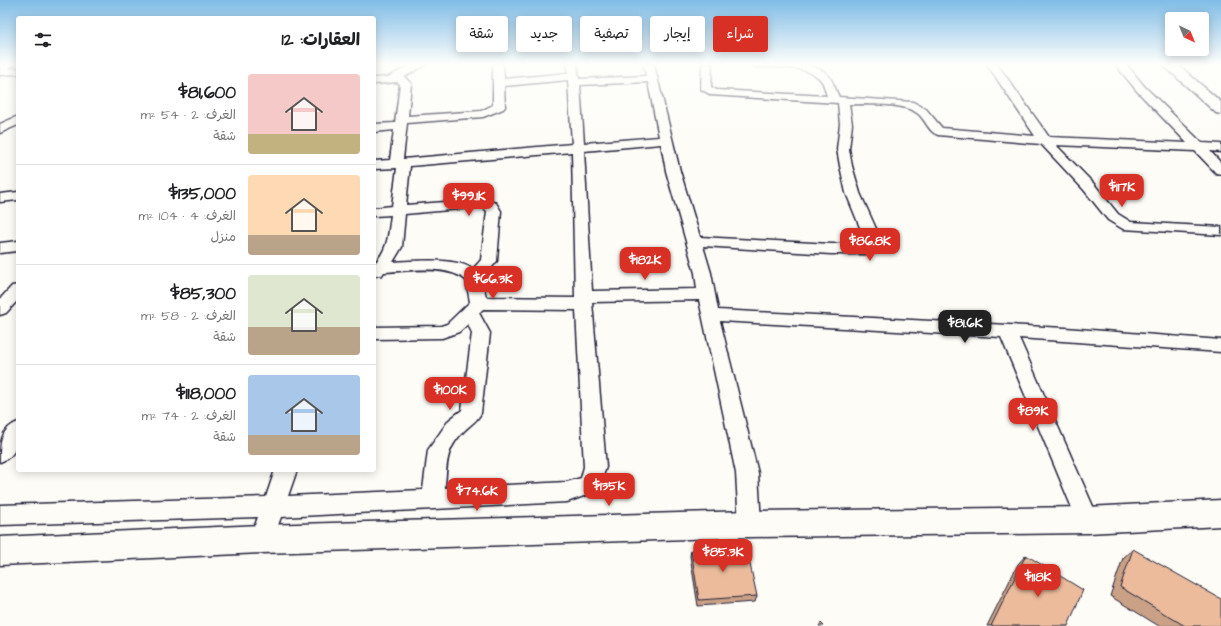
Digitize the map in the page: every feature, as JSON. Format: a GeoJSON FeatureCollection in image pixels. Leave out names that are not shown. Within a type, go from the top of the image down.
{"type":"FeatureCollection","features":[{"type":"Feature","properties":{"kind":"street"},"geometry":{"type":"LineString","coordinates":[[377,270],[394,247],[399,209],[400,123],[404,93]]}},
{"type":"Feature","properties":{"kind":"street"},"geometry":{"type":"LineString","coordinates":[[376,128],[400,123],[483,114],[499,107],[498,93]]}},
{"type":"Feature","properties":{"kind":"street"},"geometry":{"type":"LineString","coordinates":[[0,515],[273,507],[567,492],[590,484],[596,467],[584,300],[574,93]]}},
{"type":"Feature","properties":{"kind":"street"},"geometry":{"type":"LineString","coordinates":[[656,93],[673,170],[703,273],[710,315],[743,449],[747,472],[750,524]]}},
{"type":"Feature","properties":{"kind":"street"},"geometry":{"type":"LineString","coordinates":[[714,93],[839,100],[914,106],[922,111],[935,130],[943,133],[1046,141],[1221,148]]}},
{"type":"Feature","properties":{"kind":"street"},"geometry":{"type":"LineString","coordinates":[[694,242],[831,249],[866,249],[873,246],[874,242],[853,193],[843,148],[846,124],[839,100],[835,93]]}},
{"type":"Feature","properties":{"kind":"street"},"geometry":{"type":"LineString","coordinates":[[1011,93],[1027,117],[1046,141],[1089,187],[1113,217],[1122,224],[1128,226],[1221,231]]}},
{"type":"Feature","properties":{"kind":"street"},"geometry":{"type":"LineString","coordinates":[[1145,93],[1221,170]]}},
{"type":"Feature","properties":{"kind":"street"},"geometry":{"type":"LineString","coordinates":[[1202,93],[1221,110]]}},
{"type":"Feature","properties":{"kind":"street"},"geometry":{"type":"LineString","coordinates":[[0,129],[16,121]]}},
{"type":"Feature","properties":{"kind":"street"},"geometry":{"type":"LineString","coordinates":[[376,165],[666,140]]}},
{"type":"Feature","properties":{"kind":"street"},"geometry":{"type":"LineString","coordinates":[[0,198],[16,196]]}},
{"type":"Feature","properties":{"kind":"street"},"geometry":{"type":"LineString","coordinates":[[376,212],[484,203],[491,206],[494,212],[489,261],[474,278],[475,308],[480,333],[471,413],[456,426],[438,450],[434,498]]}},
{"type":"Feature","properties":{"kind":"street"},"geometry":{"type":"LineString","coordinates":[[0,248],[16,246]]}},
{"type":"Feature","properties":{"kind":"street"},"geometry":{"type":"LineString","coordinates":[[377,270],[438,266],[464,270],[474,278]]}},
{"type":"Feature","properties":{"kind":"street"},"geometry":{"type":"LineString","coordinates":[[0,309],[16,292]]}},
{"type":"Feature","properties":{"kind":"street"},"geometry":{"type":"LineString","coordinates":[[376,333],[442,332],[453,328],[475,308],[584,300],[706,294]]}},
{"type":"Feature","properties":{"kind":"street"},"geometry":{"type":"LineString","coordinates":[[710,315],[1065,334],[1221,346]]}},
{"type":"Feature","properties":{"kind":"street"},"geometry":{"type":"LineString","coordinates":[[1008,332],[1088,520]]}},
{"type":"Feature","properties":{"kind":"street"},"geometry":{"type":"LineString","coordinates":[[262,539],[285,472]]}},
{"type":"Feature","properties":{"kind":"street"},"geometry":{"type":"LineString","coordinates":[[0,551],[262,539],[750,524],[1088,520],[1221,513]]}},
{"type":"Feature","properties":{"kind":"building"},"geometry":{"type":"Polygon","coordinates":[[[746,546],[757,596],[699,600],[691,550],[746,546]]]}},
{"type":"Feature","properties":{"kind":"building"},"geometry":{"type":"Polygon","coordinates":[[[1133,549],[1221,599],[1221,626],[1185,626],[1120,587],[1133,549]]]}},
{"type":"Feature","properties":{"kind":"building"},"geometry":{"type":"Polygon","coordinates":[[[1026,555],[1083,590],[1068,626],[991,626],[1026,555]]]}}]}
